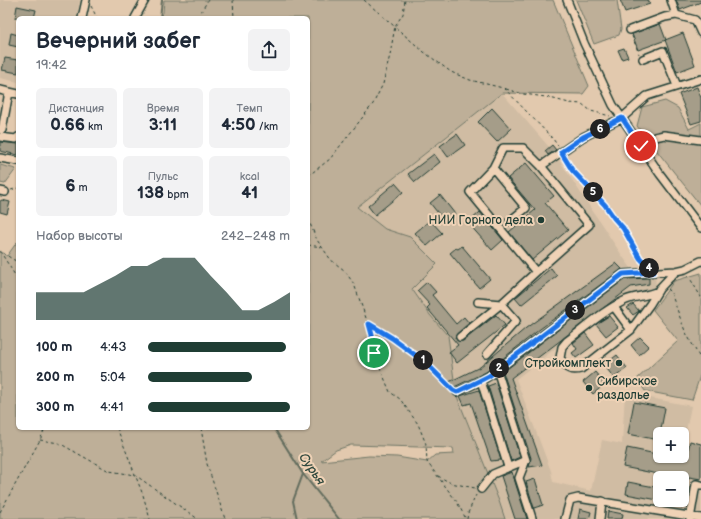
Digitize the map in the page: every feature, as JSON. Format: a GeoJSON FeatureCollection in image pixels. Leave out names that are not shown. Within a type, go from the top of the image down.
{"type":"FeatureCollection","features":[{"type":"Feature","properties":{"kind":"street"},"geometry":{"type":"LineString","coordinates":[[82,16],[86,0]]}},
{"type":"Feature","properties":{"kind":"street"},"geometry":{"type":"LineString","coordinates":[[136,16],[145,0]]}},
{"type":"Feature","properties":{"kind":"street"},"geometry":{"type":"LineString","coordinates":[[567,0],[607,94],[660,174],[701,228]]}},
{"type":"Feature","properties":{"kind":"street"},"geometry":{"type":"LineString","coordinates":[[671,0],[676,15]]}},
{"type":"Feature","properties":{"kind":"street"},"geometry":{"type":"LineString","coordinates":[[630,30],[665,17],[676,15],[698,19],[701,33]]}},
{"type":"Feature","properties":{"kind":"street"},"geometry":{"type":"LineString","coordinates":[[643,59],[662,51],[677,86]]}},
{"type":"Feature","properties":{"kind":"street"},"geometry":{"type":"LineString","coordinates":[[541,166],[583,137],[622,118],[637,101],[677,86],[701,80]]}},
{"type":"Feature","properties":{"kind":"street"},"geometry":{"type":"LineString","coordinates":[[0,90],[16,94]]}},
{"type":"Feature","properties":{"kind":"street"},"geometry":{"type":"LineString","coordinates":[[0,129],[2,130],[9,92]]}},
{"type":"Feature","properties":{"kind":"street"},"geometry":{"type":"LineString","coordinates":[[641,146],[655,137],[664,135],[701,140]]}},
{"type":"Feature","properties":{"kind":"street"},"geometry":{"type":"LineString","coordinates":[[0,137],[16,140]]}},
{"type":"Feature","properties":{"kind":"street"},"geometry":{"type":"LineString","coordinates":[[460,337],[501,304],[589,225],[541,166],[523,148],[503,148],[493,168],[470,192],[536,272]]}},
{"type":"Feature","properties":{"kind":"street"},"geometry":{"type":"LineString","coordinates":[[0,158],[16,161]]}},
{"type":"Feature","properties":{"kind":"street"},"geometry":{"type":"LineString","coordinates":[[493,168],[526,208],[510,221]]}},
{"type":"Feature","properties":{"kind":"street"},"geometry":{"type":"LineString","coordinates":[[457,392],[481,381],[497,370],[623,274],[676,271],[685,269],[701,261]]}},
{"type":"Feature","properties":{"kind":"street"},"geometry":{"type":"LineString","coordinates":[[661,288],[652,294],[627,300],[614,307],[562,347],[560,358],[567,368],[574,371],[581,369],[631,330],[661,288],[676,271]]}},
{"type":"Feature","properties":{"kind":"street"},"geometry":{"type":"LineString","coordinates":[[478,302],[501,304],[516,321],[487,354]]}},
{"type":"Feature","properties":{"kind":"street"},"geometry":{"type":"LineString","coordinates":[[614,307],[631,330]]}},
{"type":"Feature","properties":{"kind":"street"},"geometry":{"type":"LineString","coordinates":[[497,370],[526,460],[520,478],[532,518]]}},
{"type":"Feature","properties":{"kind":"street"},"geometry":{"type":"LineString","coordinates":[[481,381],[508,467]]}},
{"type":"Feature","properties":{"kind":"street"},"geometry":{"type":"LineString","coordinates":[[481,489],[492,474],[526,460]]}},
{"type":"Feature","properties":{"kind":"street"},"geometry":{"type":"LineString","coordinates":[[691,518],[696,484],[701,485]]}},
{"type":"Feature","properties":{"kind":"street"},"geometry":{"type":"LineString","coordinates":[[565,519],[570,500],[578,498],[602,501],[691,518],[701,518]]}},
{"type":"Feature","properties":{"kind":"street"},"geometry":{"type":"LineString","coordinates":[[600,519],[602,501]]}},
{"type":"Feature","properties":{"kind":"path"},"geometry":{"type":"LineString","coordinates":[[200,16],[208,0]]}},
{"type":"Feature","properties":{"kind":"path"},"geometry":{"type":"LineString","coordinates":[[234,0],[234,16]]}},
{"type":"Feature","properties":{"kind":"path"},"geometry":{"type":"LineString","coordinates":[[364,0],[424,52],[451,72],[470,80],[523,94],[582,104],[591,111],[610,116]]}},
{"type":"Feature","properties":{"kind":"path"},"geometry":{"type":"LineString","coordinates":[[310,174],[330,159],[373,104],[379,94],[386,71],[395,26],[403,14],[405,0]]}},
{"type":"Feature","properties":{"kind":"path"},"geometry":{"type":"LineString","coordinates":[[91,6],[96,16]]}},
{"type":"Feature","properties":{"kind":"path"},"geometry":{"type":"LineString","coordinates":[[630,30],[639,55],[643,59]]}},
{"type":"Feature","properties":{"kind":"path"},"geometry":{"type":"LineString","coordinates":[[504,88],[553,139],[572,170],[605,205],[623,228],[640,258],[653,272]]}},
{"type":"Feature","properties":{"kind":"path"},"geometry":{"type":"LineString","coordinates":[[311,226],[322,248],[331,260],[344,270],[354,284],[369,324],[374,353],[390,392],[400,399],[418,424],[426,444],[427,462],[457,502],[467,519]]}},
{"type":"Feature","properties":{"kind":"path"},"geometry":{"type":"LineString","coordinates":[[310,245],[322,248]]}},
{"type":"Feature","properties":{"kind":"path"},"geometry":{"type":"LineString","coordinates":[[1,252],[16,260]]}},
{"type":"Feature","properties":{"kind":"path"},"geometry":{"type":"LineString","coordinates":[[1,252],[16,277]]}},
{"type":"Feature","properties":{"kind":"path"},"geometry":{"type":"LineString","coordinates":[[685,269],[701,297]]}},
{"type":"Feature","properties":{"kind":"path"},"geometry":{"type":"LineString","coordinates":[[661,288],[670,293],[685,331],[701,360]]}},
{"type":"Feature","properties":{"kind":"path"},"geometry":{"type":"LineString","coordinates":[[369,324],[392,338],[426,363],[453,390],[457,392]]}},
{"type":"Feature","properties":{"kind":"path"},"geometry":{"type":"LineString","coordinates":[[0,512],[44,430]]}},
{"type":"Feature","properties":{"kind":"path"},"geometry":{"type":"LineString","coordinates":[[117,430],[144,495],[150,519]]}},
{"type":"Feature","properties":{"kind":"path"},"geometry":{"type":"LineString","coordinates":[[201,430],[207,464],[225,519]]}},
{"type":"Feature","properties":{"kind":"path"},"geometry":{"type":"LineString","coordinates":[[40,440],[59,443],[109,470],[135,475],[198,519]]}},
{"type":"Feature","properties":{"kind":"path"},"geometry":{"type":"LineString","coordinates":[[438,476],[451,483],[481,489],[473,501],[467,519]]}},
{"type":"Feature","properties":{"kind":"shaded area"},"geometry":{"type":"Polygon","coordinates":[[[0,0],[80,0],[77,16],[16,16],[16,82],[0,78],[0,0]]]}},
{"type":"Feature","properties":{"kind":"shaded area"},"geometry":{"type":"Polygon","coordinates":[[[164,0],[553,0],[589,86],[583,94],[502,93],[357,207],[385,229],[410,237],[437,264],[412,289],[430,315],[448,336],[456,394],[505,519],[0,519],[0,251],[7,256],[16,243],[16,430],[310,430],[310,16],[160,16],[163,13],[164,0]],[[351,445],[336,450],[321,461],[369,456],[397,457],[427,462],[435,455],[454,454],[453,448],[351,445]]]}},
{"type":"Feature","properties":{"kind":"shaded area"},"geometry":{"type":"Polygon","coordinates":[[[576,0],[617,0],[621,29],[619,35],[594,44],[576,0]]]}},
{"type":"Feature","properties":{"kind":"shaded area"},"geometry":{"type":"Polygon","coordinates":[[[502,93],[549,147],[552,145],[558,152],[555,154],[634,272],[655,270],[656,290],[642,294],[623,296],[516,379],[551,471],[553,482],[591,491],[602,440],[622,444],[625,393],[691,406],[687,427],[653,427],[653,463],[689,463],[689,442],[701,444],[701,519],[505,519],[456,394],[448,336],[430,315],[412,289],[410,237],[385,229],[357,207],[502,93]]]}},
{"type":"Feature","properties":{"kind":"shaded area"},"geometry":{"type":"Polygon","coordinates":[[[665,101],[678,108],[689,129],[701,123],[701,206],[637,126],[642,107],[665,101]]]}},
{"type":"Feature","properties":{"kind":"shaded area"},"geometry":{"type":"Polygon","coordinates":[[[0,165],[16,169],[5,184],[0,183],[0,165]]]}},
{"type":"Feature","properties":{"kind":"shaded area"},"geometry":{"type":"Polygon","coordinates":[[[701,273],[701,373],[692,400],[645,391],[637,379],[678,341],[653,310],[674,281],[701,273]]]}},
{"type":"Feature","properties":{"kind":"building"},"geometry":{"type":"Polygon","coordinates":[[[620,0],[648,0],[650,4],[625,12],[620,0]]]}},
{"type":"Feature","properties":{"kind":"building"},"geometry":{"type":"Polygon","coordinates":[[[676,0],[701,0],[701,2],[680,10],[676,0]]]}},
{"type":"Feature","properties":{"kind":"building"},"geometry":{"type":"Polygon","coordinates":[[[17,6],[36,10],[34,16],[16,16],[15,18],[17,6]]]}},
{"type":"Feature","properties":{"kind":"building"},"geometry":{"type":"Polygon","coordinates":[[[660,24],[666,40],[638,50],[632,34],[660,24]]]}},
{"type":"Feature","properties":{"kind":"building"},"geometry":{"type":"Polygon","coordinates":[[[11,33],[16,34],[16,47],[9,45],[11,33]]]}},
{"type":"Feature","properties":{"kind":"building"},"geometry":{"type":"Polygon","coordinates":[[[683,33],[695,65],[677,72],[665,40],[683,33]]]}},
{"type":"Feature","properties":{"kind":"building"},"geometry":{"type":"Polygon","coordinates":[[[624,48],[628,57],[622,59],[618,50],[624,48]]]}},
{"type":"Feature","properties":{"kind":"building"},"geometry":{"type":"Polygon","coordinates":[[[5,58],[16,60],[16,73],[2,70],[5,58]]]}},
{"type":"Feature","properties":{"kind":"building"},"geometry":{"type":"Polygon","coordinates":[[[697,87],[701,98],[701,121],[691,124],[679,94],[697,87]]]}},
{"type":"Feature","properties":{"kind":"building"},"geometry":{"type":"Polygon","coordinates":[[[492,108],[511,129],[497,142],[478,122],[492,108]]]}},
{"type":"Feature","properties":{"kind":"building"},"geometry":{"type":"Polygon","coordinates":[[[457,134],[465,145],[448,157],[440,146],[457,134]]]}},
{"type":"Feature","properties":{"kind":"building"},"geometry":{"type":"Polygon","coordinates":[[[0,142],[16,144],[16,155],[0,151],[0,142]]]}},
{"type":"Feature","properties":{"kind":"building"},"geometry":{"type":"Polygon","coordinates":[[[552,145],[556,150],[548,155],[545,151],[552,145]]]}},
{"type":"Feature","properties":{"kind":"building"},"geometry":{"type":"Polygon","coordinates":[[[434,154],[440,162],[415,182],[408,174],[434,154]]]}},
{"type":"Feature","properties":{"kind":"building","name":"НИИ Горного дела"},"geometry":{"type":"Polygon","coordinates":[[[526,163],[554,196],[545,203],[568,230],[532,260],[509,232],[535,210],[508,178],[526,163]]]}},
{"type":"Feature","properties":{"kind":"building"},"geometry":{"type":"Polygon","coordinates":[[[395,183],[403,192],[375,215],[368,206],[395,183]]]}},
{"type":"Feature","properties":{"kind":"building"},"geometry":{"type":"Polygon","coordinates":[[[440,195],[455,214],[445,222],[430,203],[440,195]]]}},
{"type":"Feature","properties":{"kind":"building"},"geometry":{"type":"Polygon","coordinates":[[[0,201],[10,202],[7,214],[0,212],[0,201]]]}},
{"type":"Feature","properties":{"kind":"building"},"geometry":{"type":"Polygon","coordinates":[[[480,212],[503,240],[492,250],[468,223],[480,212]]]}},
{"type":"Feature","properties":{"kind":"building"},"geometry":{"type":"Polygon","coordinates":[[[430,220],[442,233],[427,246],[415,233],[430,220]]]}},
{"type":"Feature","properties":{"kind":"building"},"geometry":{"type":"Polygon","coordinates":[[[462,246],[490,279],[479,288],[450,253],[456,248],[458,249],[462,246]]]}},
{"type":"Feature","properties":{"kind":"building"},"geometry":{"type":"Polygon","coordinates":[[[616,263],[622,269],[540,329],[486,372],[452,388],[449,382],[480,367],[526,328],[616,263]]]}},
{"type":"Feature","properties":{"kind":"building"},"geometry":{"type":"Polygon","coordinates":[[[551,268],[557,276],[521,305],[515,298],[551,268]]]}},
{"type":"Feature","properties":{"kind":"building"},"geometry":{"type":"Polygon","coordinates":[[[649,278],[649,284],[631,287],[511,378],[542,465],[529,467],[531,458],[503,372],[625,279],[649,278]]]}},
{"type":"Feature","properties":{"kind":"building"},"geometry":{"type":"Polygon","coordinates":[[[427,282],[436,292],[432,295],[456,324],[464,317],[469,323],[456,335],[455,338],[458,341],[463,341],[496,315],[505,325],[457,363],[449,352],[458,345],[427,308],[430,305],[417,291],[427,282]]]}},
{"type":"Feature","properties":{"kind":"building"},"geometry":{"type":"Polygon","coordinates":[[[633,304],[639,311],[633,315],[627,308],[633,304]]]}},
{"type":"Feature","properties":{"kind":"building"},"geometry":{"type":"Polygon","coordinates":[[[609,316],[618,327],[606,336],[596,324],[609,316]]]}},
{"type":"Feature","properties":{"kind":"building"},"geometry":{"type":"Polygon","coordinates":[[[585,333],[594,345],[576,358],[572,353],[577,349],[573,343],[585,333]]]}},
{"type":"Feature","properties":{"kind":"building"},"geometry":{"type":"Polygon","coordinates":[[[640,337],[649,346],[639,355],[631,345],[640,337]]]}},
{"type":"Feature","properties":{"kind":"building"},"geometry":{"type":"Polygon","coordinates":[[[617,355],[627,368],[614,378],[604,365],[617,355]]]}},
{"type":"Feature","properties":{"kind":"building"},"geometry":{"type":"Polygon","coordinates":[[[595,372],[605,384],[593,394],[583,382],[595,372]]]}},
{"type":"Feature","properties":{"kind":"building"},"geometry":{"type":"Polygon","coordinates":[[[496,383],[520,457],[511,461],[488,386],[496,383]]]}},
{"type":"Feature","properties":{"kind":"building"},"geometry":{"type":"Polygon","coordinates":[[[479,390],[501,460],[491,461],[471,403],[464,405],[460,396],[479,390]]]}},
{"type":"Feature","properties":{"kind":"building"},"geometry":{"type":"Polygon","coordinates":[[[634,402],[665,408],[661,427],[653,427],[653,439],[628,434],[634,402]]]}},
{"type":"Feature","properties":{"kind":"building"},"geometry":{"type":"Polygon","coordinates":[[[690,441],[701,444],[701,479],[689,477],[689,471],[653,471],[653,473],[623,467],[627,448],[653,453],[653,463],[689,463],[690,441]]]}},
{"type":"Feature","properties":{"kind":"building"},"geometry":{"type":"Polygon","coordinates":[[[512,472],[527,519],[515,519],[501,476],[512,472]]]}},
{"type":"Feature","properties":{"kind":"building"},"geometry":{"type":"Polygon","coordinates":[[[535,479],[543,505],[534,508],[526,482],[535,479]]]}},
{"type":"Feature","properties":{"kind":"building"},"geometry":{"type":"Polygon","coordinates":[[[628,482],[653,487],[653,499],[626,494],[628,482]]]}},
{"type":"Feature","properties":{"kind":"building"},"geometry":{"type":"Polygon","coordinates":[[[580,509],[591,512],[589,519],[578,519],[580,509]]]}},
{"type":"Feature","properties":{"kind":"building"},"geometry":{"type":"Polygon","coordinates":[[[608,511],[623,514],[622,519],[607,519],[608,511]]]}},
{"type":"Feature","properties":{"kind":"waterway","name":"Сурья"},"geometry":{"type":"LineString","coordinates":[[160,16],[162,0]]}},
{"type":"Feature","properties":{"kind":"waterway","name":"Сурья"},"geometry":{"type":"LineString","coordinates":[[275,430],[303,474],[339,519]]}},
{"type":"Feature","properties":{"kind":"waterway"},"geometry":{"type":"LineString","coordinates":[[297,519],[293,501],[303,474]]}},
{"type":"Feature","properties":{"kind":"place","name":"НИИ Горного дела"},"geometry":{"type":"Point","coordinates":[541,220]}},
{"type":"Feature","properties":{"kind":"place","name":"Стройкомплект"},"geometry":{"type":"Point","coordinates":[619,363]}},
{"type":"Feature","properties":{"kind":"place","name":"Сибирское раздолье"},"geometry":{"type":"Point","coordinates":[589,388]}},
{"type":"Feature","properties":{"kind":"route"},"geometry":{"type":"LineString","coordinates":[[374,353],[369,324],[392,338],[426,363],[453,390],[457,392],[489,376],[623,274],[653,272],[640,258],[623,228],[605,205],[572,170],[561,152],[583,137],[622,118],[641,146]]}}]}
